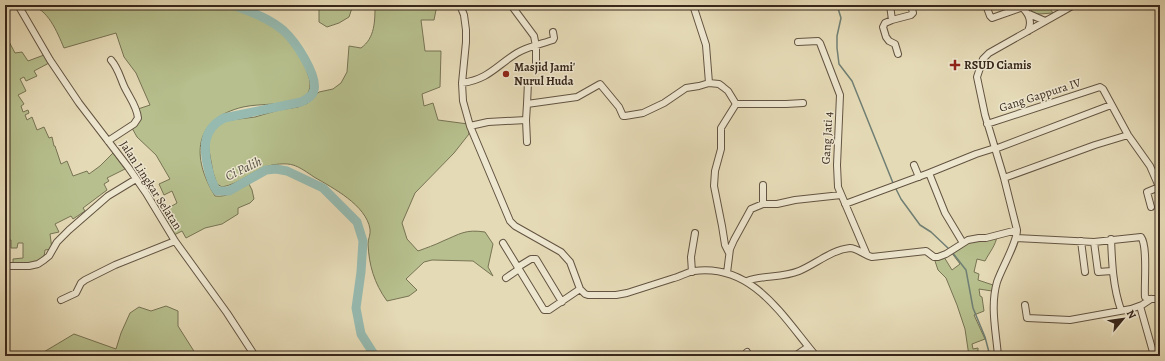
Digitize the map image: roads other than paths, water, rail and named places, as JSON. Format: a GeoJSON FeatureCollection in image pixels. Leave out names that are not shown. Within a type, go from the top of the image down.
{"type":"FeatureCollection","features":[{"type":"Feature","properties":{"kind":"street","name":"Jalan Lingkar Selatan"},"geometry":{"type":"LineString","coordinates":[[18,5],[50,60],[78,103],[136,178],[175,241],[227,313],[255,356]]}},
{"type":"Feature","properties":{"kind":"street"},"geometry":{"type":"LineString","coordinates":[[460,5],[464,15],[466,30],[462,83],[463,101],[470,126],[508,218],[515,226],[561,252],[570,262],[580,289],[588,295],[616,295],[627,293],[692,272],[703,271],[727,273],[746,281],[757,289],[776,308],[816,356]]}},
{"type":"Feature","properties":{"kind":"street"},"geometry":{"type":"LineString","coordinates":[[511,5],[534,36],[536,46],[536,65]]}},
{"type":"Feature","properties":{"kind":"street"},"geometry":{"type":"LineString","coordinates":[[693,5],[706,45],[708,83]]}},
{"type":"Feature","properties":{"kind":"street"},"geometry":{"type":"LineString","coordinates":[[890,5],[892,20]]}},
{"type":"Feature","properties":{"kind":"street"},"geometry":{"type":"LineString","coordinates":[[898,54],[895,44],[889,41],[886,37],[883,27],[884,23],[911,16],[913,13],[911,5]]}},
{"type":"Feature","properties":{"kind":"street"},"geometry":{"type":"LineString","coordinates":[[986,5],[990,16],[993,18],[1022,6],[1028,14],[1030,21],[1028,31]]}},
{"type":"Feature","properties":{"kind":"street"},"geometry":{"type":"LineString","coordinates":[[998,356],[994,317],[995,294],[999,276],[1016,238],[1017,230],[1004,178],[987,124],[977,77],[983,59],[989,53],[1074,5]]}},
{"type":"Feature","properties":{"kind":"street"},"geometry":{"type":"LineString","coordinates":[[1028,14],[1045,21]]}},
{"type":"Feature","properties":{"kind":"street"},"geometry":{"type":"LineString","coordinates":[[462,83],[480,79],[494,71],[518,53],[553,40],[553,32]]}},
{"type":"Feature","properties":{"kind":"street","name":"Gang Jati 4"},"geometry":{"type":"LineString","coordinates":[[798,42],[818,41],[820,43],[833,79],[840,93],[837,184],[844,204],[867,256]]}},
{"type":"Feature","properties":{"kind":"street"},"geometry":{"type":"LineString","coordinates":[[108,141],[134,124],[138,118],[136,110],[118,71],[111,60]]}},
{"type":"Feature","properties":{"kind":"street"},"geometry":{"type":"LineString","coordinates":[[527,142],[526,120],[528,82]]}},
{"type":"Feature","properties":{"kind":"street"},"geometry":{"type":"LineString","coordinates":[[527,104],[577,97],[600,84],[619,107],[623,116],[627,116],[643,113],[664,103],[686,88],[708,83],[719,84],[728,91],[736,104]]}},
{"type":"Feature","properties":{"kind":"street","name":"Gang Gappura IV"},"geometry":{"type":"LineString","coordinates":[[987,124],[1100,87],[1103,89],[1111,105]]}},
{"type":"Feature","properties":{"kind":"street"},"geometry":{"type":"LineString","coordinates":[[736,104],[804,103]]}},
{"type":"Feature","properties":{"kind":"street"},"geometry":{"type":"LineString","coordinates":[[729,252],[725,245],[714,186],[715,172],[722,148],[721,128],[736,104]]}},
{"type":"Feature","properties":{"kind":"street"},"geometry":{"type":"LineString","coordinates":[[844,204],[1111,105],[1128,135],[1150,166],[1159,188],[1147,192],[1151,207]]}},
{"type":"Feature","properties":{"kind":"street"},"geometry":{"type":"LineString","coordinates":[[470,126],[488,122],[526,120]]}},
{"type":"Feature","properties":{"kind":"street"},"geometry":{"type":"LineString","coordinates":[[1004,178],[1095,145],[1128,135]]}},
{"type":"Feature","properties":{"kind":"street"},"geometry":{"type":"LineString","coordinates":[[914,165],[919,177]]}},
{"type":"Feature","properties":{"kind":"street"},"geometry":{"type":"LineString","coordinates":[[929,173],[945,213],[963,242]]}},
{"type":"Feature","properties":{"kind":"street"},"geometry":{"type":"LineString","coordinates":[[5,266],[29,266],[38,264],[44,260],[49,256],[57,242],[69,230],[108,196],[136,178]]}},
{"type":"Feature","properties":{"kind":"street"},"geometry":{"type":"LineString","coordinates":[[762,185],[763,204]]}},
{"type":"Feature","properties":{"kind":"street"},"geometry":{"type":"LineString","coordinates":[[727,273],[729,252],[732,244],[749,211],[753,207],[763,204],[774,204],[841,195]]}},
{"type":"Feature","properties":{"kind":"street"},"geometry":{"type":"LineString","coordinates":[[746,281],[762,276],[797,272],[832,253],[841,250],[855,249],[867,256],[878,257],[926,251],[937,257],[963,242],[1017,230]]}},
{"type":"Feature","properties":{"kind":"street"},"geometry":{"type":"LineString","coordinates":[[692,272],[691,257],[695,233]]}},
{"type":"Feature","properties":{"kind":"street"},"geometry":{"type":"LineString","coordinates":[[1016,238],[1094,242],[1139,236],[1143,238],[1145,257],[1145,298],[1160,299]]}},
{"type":"Feature","properties":{"kind":"street"},"geometry":{"type":"LineString","coordinates":[[1111,239],[1112,271],[1120,310]]}},
{"type":"Feature","properties":{"kind":"street"},"geometry":{"type":"LineString","coordinates":[[61,300],[76,292],[84,280],[175,241]]}},
{"type":"Feature","properties":{"kind":"street"},"geometry":{"type":"LineString","coordinates":[[1081,241],[1085,272]]}},
{"type":"Feature","properties":{"kind":"street"},"geometry":{"type":"LineString","coordinates":[[1094,242],[1098,272],[1112,271]]}},
{"type":"Feature","properties":{"kind":"street"},"geometry":{"type":"LineString","coordinates":[[503,243],[544,310],[550,310],[580,289]]}},
{"type":"Feature","properties":{"kind":"street"},"geometry":{"type":"LineString","coordinates":[[506,278],[531,258],[534,258],[562,302]]}},
{"type":"Feature","properties":{"kind":"street"},"geometry":{"type":"LineString","coordinates":[[1025,305],[1026,317],[1028,318],[1070,320],[1140,306],[1151,299]]}},
{"type":"Feature","properties":{"kind":"street"},"geometry":{"type":"LineString","coordinates":[[1140,306],[1153,352]]}},
{"type":"Feature","properties":{"kind":"street"},"geometry":{"type":"LineString","coordinates":[[795,356],[808,347]]}},
{"type":"Feature","properties":{"kind":"street"},"geometry":{"type":"LineString","coordinates":[[1145,356],[1160,349]]}},
{"type":"Feature","properties":{"kind":"waterway","name":"Ci Palih"},"geometry":{"type":"LineString","coordinates":[[233,5],[266,19],[278,26],[289,36],[309,67],[313,76],[314,90],[311,96],[301,102],[224,118],[217,122],[208,133],[205,146],[206,160],[212,183],[217,191],[229,191],[266,170],[276,169],[287,171],[323,188],[357,222],[363,241],[361,272],[356,308],[361,334],[375,356]]}},
{"type":"Feature","properties":{"kind":"waterway"},"geometry":{"type":"LineString","coordinates":[[837,5],[841,18],[837,36],[839,64],[852,81],[893,183]]}},
{"type":"Feature","properties":{"kind":"waterway"},"geometry":{"type":"LineString","coordinates":[[895,187],[901,199],[920,225],[931,232],[949,249]]}},
{"type":"Feature","properties":{"kind":"waterway"},"geometry":{"type":"LineString","coordinates":[[952,252],[966,270],[973,308],[985,337],[990,356]]}},
{"type":"Feature","properties":{"kind":"place","name":"RSUD Ciamis"},"geometry":{"type":"Point","coordinates":[955,65]}},
{"type":"Feature","properties":{"kind":"place","name":"Masjid Jami' Nurul Huda"},"geometry":{"type":"Point","coordinates":[506,74]}}]}
